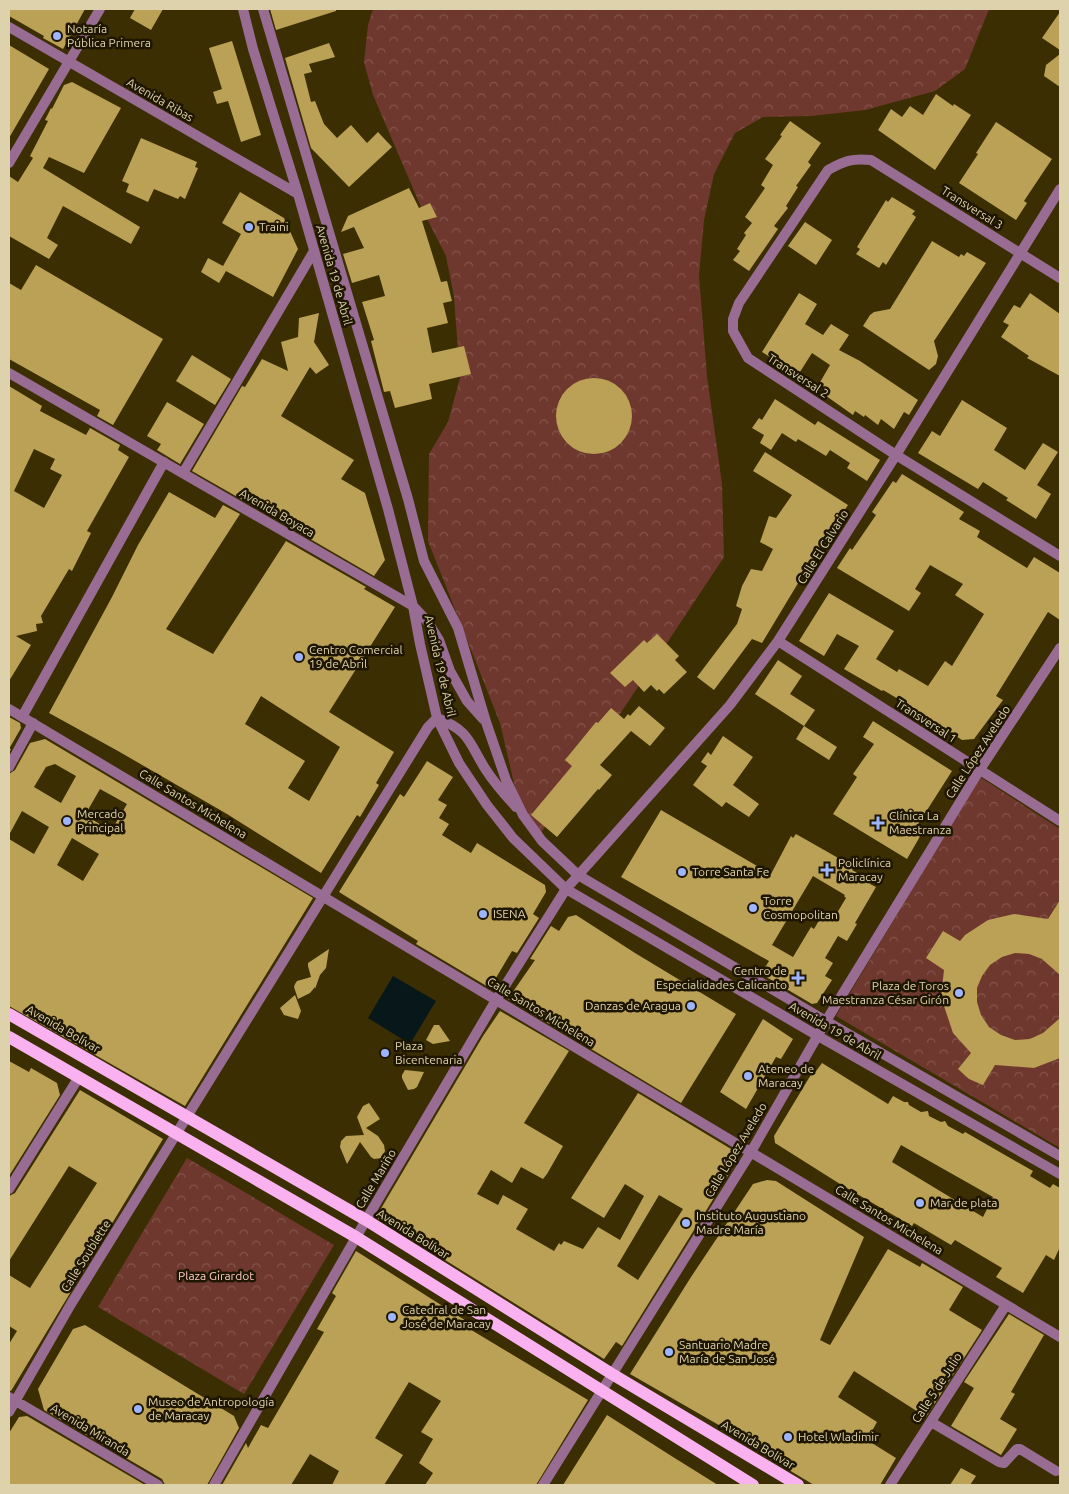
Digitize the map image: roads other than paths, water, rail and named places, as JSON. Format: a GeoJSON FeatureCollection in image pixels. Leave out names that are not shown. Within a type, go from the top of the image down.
{"type":"FeatureCollection","features":[{"type":"Feature","properties":{"kind":"main road","name":"Avenida Bolívar"},"geometry":{"type":"LineString","coordinates":[[9,1014],[366,1220],[612,1374],[798,1485]]}},
{"type":"Feature","properties":{"kind":"main road"},"geometry":{"type":"LineString","coordinates":[[9,1037],[356,1237],[754,1485]]}},
{"type":"Feature","properties":{"kind":"street"},"geometry":{"type":"LineString","coordinates":[[9,163],[100,9]]}},
{"type":"Feature","properties":{"kind":"street","name":"Avenida 19 de Abril"},"geometry":{"type":"LineString","coordinates":[[243,9],[253,49],[298,194],[413,606],[437,718],[459,763],[487,805],[513,838],[566,889],[1060,1174]]}},
{"type":"Feature","properties":{"kind":"street","name":"Avenida 19 de Abril"},"geometry":{"type":"LineString","coordinates":[[263,9],[408,500],[424,561],[458,628],[486,722],[506,780],[523,815],[542,841],[578,875],[1060,1156]]}},
{"type":"Feature","properties":{"kind":"street","name":"Avenida Ribas"},"geometry":{"type":"LineString","coordinates":[[9,27],[298,194]]}},
{"type":"Feature","properties":{"kind":"street","name":"Transversal 2"},"geometry":{"type":"LineString","coordinates":[[871,160],[856,158],[842,162],[828,170],[739,303],[733,319],[733,331],[748,358],[896,455],[1060,556]]}},
{"type":"Feature","properties":{"kind":"street","name":"Transversal 3"},"geometry":{"type":"LineString","coordinates":[[871,160],[1060,278]]}},
{"type":"Feature","properties":{"kind":"street","name":"Calle El Calvario"},"geometry":{"type":"LineString","coordinates":[[566,889],[730,705],[778,641],[896,455],[1060,189]]}},
{"type":"Feature","properties":{"kind":"street"},"geometry":{"type":"LineString","coordinates":[[183,473],[314,252]]}},
{"type":"Feature","properties":{"kind":"street","name":"Avenida Boyaca"},"geometry":{"type":"LineString","coordinates":[[9,373],[413,606],[428,622],[439,640],[450,671],[467,701],[486,722]]}},
{"type":"Feature","properties":{"kind":"street"},"geometry":{"type":"LineString","coordinates":[[22,716],[164,462]]}},
{"type":"Feature","properties":{"kind":"street","name":"Transversal 1"},"geometry":{"type":"LineString","coordinates":[[778,641],[1060,821]]}},
{"type":"Feature","properties":{"kind":"street","name":"Calle López Aveledo"},"geometry":{"type":"LineString","coordinates":[[543,1485],[751,1152],[826,1021],[979,770],[1060,648]]}},
{"type":"Feature","properties":{"kind":"street","name":"Calle Santos Michelena"},"geometry":{"type":"LineString","coordinates":[[9,709],[1060,1337]]}},
{"type":"Feature","properties":{"kind":"street"},"geometry":{"type":"LineString","coordinates":[[437,718],[459,729],[469,739],[497,787],[523,815]]}},
{"type":"Feature","properties":{"kind":"street","name":"Calle Soublette"},"geometry":{"type":"LineString","coordinates":[[9,1412],[12,1399],[428,727],[437,718]]}},
{"type":"Feature","properties":{"kind":"street"},"geometry":{"type":"LineString","coordinates":[[9,767],[33,723]]}},
{"type":"Feature","properties":{"kind":"street","name":"Calle Mariño"},"geometry":{"type":"LineString","coordinates":[[214,1485],[366,1220],[496,1000],[566,889]]}},
{"type":"Feature","properties":{"kind":"street"},"geometry":{"type":"LineString","coordinates":[[9,1189],[79,1077]]}},
{"type":"Feature","properties":{"kind":"street","name":"Calle 5 de Julio"},"geometry":{"type":"LineString","coordinates":[[890,1485],[1006,1305]]}},
{"type":"Feature","properties":{"kind":"street","name":"Avenida Miranda"},"geometry":{"type":"LineString","coordinates":[[12,1399],[158,1485]]}},
{"type":"Feature","properties":{"kind":"street"},"geometry":{"type":"LineString","coordinates":[[931,1422],[999,1462],[1004,1463],[1017,1449],[1020,1449],[1056,1470]]}},
{"type":"Feature","properties":{"kind":"place","name":"Notaría Pública Primera"},"geometry":{"type":"Point","coordinates":[57,36]}},
{"type":"Feature","properties":{"kind":"place","name":"Traini"},"geometry":{"type":"Point","coordinates":[249,227]}},
{"type":"Feature","properties":{"kind":"place","name":"Centro Comercial 19 de Abril"},"geometry":{"type":"Point","coordinates":[299,657]}},
{"type":"Feature","properties":{"kind":"place","name":"Mercado Principal"},"geometry":{"type":"Point","coordinates":[67,821]}},
{"type":"Feature","properties":{"kind":"place","name":"Clínica La Maestranza"},"geometry":{"type":"Point","coordinates":[878,823]}},
{"type":"Feature","properties":{"kind":"place","name":"Policlínica Maracay"},"geometry":{"type":"Point","coordinates":[827,870]}},
{"type":"Feature","properties":{"kind":"place","name":"Torre Santa Fe"},"geometry":{"type":"Point","coordinates":[682,872]}},
{"type":"Feature","properties":{"kind":"place","name":"Torre Cosmopolitan"},"geometry":{"type":"Point","coordinates":[753,908]}},
{"type":"Feature","properties":{"kind":"place","name":"ISENA"},"geometry":{"type":"Point","coordinates":[483,914]}},
{"type":"Feature","properties":{"kind":"place","name":"Centro de Especialidades Calicanto"},"geometry":{"type":"Point","coordinates":[798,978]}},
{"type":"Feature","properties":{"kind":"place","name":"Plaza de Toros Maestranza César Girón"},"geometry":{"type":"Point","coordinates":[959,993]}},
{"type":"Feature","properties":{"kind":"place","name":"Danzas de Aragua"},"geometry":{"type":"Point","coordinates":[691,1006]}},
{"type":"Feature","properties":{"kind":"place","name":"Plaza Bicentenaria"},"geometry":{"type":"Point","coordinates":[385,1053]}},
{"type":"Feature","properties":{"kind":"place","name":"Ateneo de Maracay"},"geometry":{"type":"Point","coordinates":[748,1076]}},
{"type":"Feature","properties":{"kind":"place","name":"Mar de plata"},"geometry":{"type":"Point","coordinates":[920,1203]}},
{"type":"Feature","properties":{"kind":"place","name":"Instituto Augustiano Madre María"},"geometry":{"type":"Point","coordinates":[686,1223]}},
{"type":"Feature","properties":{"kind":"place","name":"Catedral de San José de Maracay"},"geometry":{"type":"Point","coordinates":[392,1317]}},
{"type":"Feature","properties":{"kind":"place","name":"Santuario Madre María de San José"},"geometry":{"type":"Point","coordinates":[669,1352]}},
{"type":"Feature","properties":{"kind":"place","name":"Museo de Antropología de Maracay"},"geometry":{"type":"Point","coordinates":[138,1409]}},
{"type":"Feature","properties":{"kind":"place","name":"Hotel Wladimir"},"geometry":{"type":"Point","coordinates":[788,1437]}},
{"type":"Feature","properties":{"kind":"park label","name":"Plaza Girardot"},"geometry":{"type":"Point","coordinates":[216,1276]}}]}
